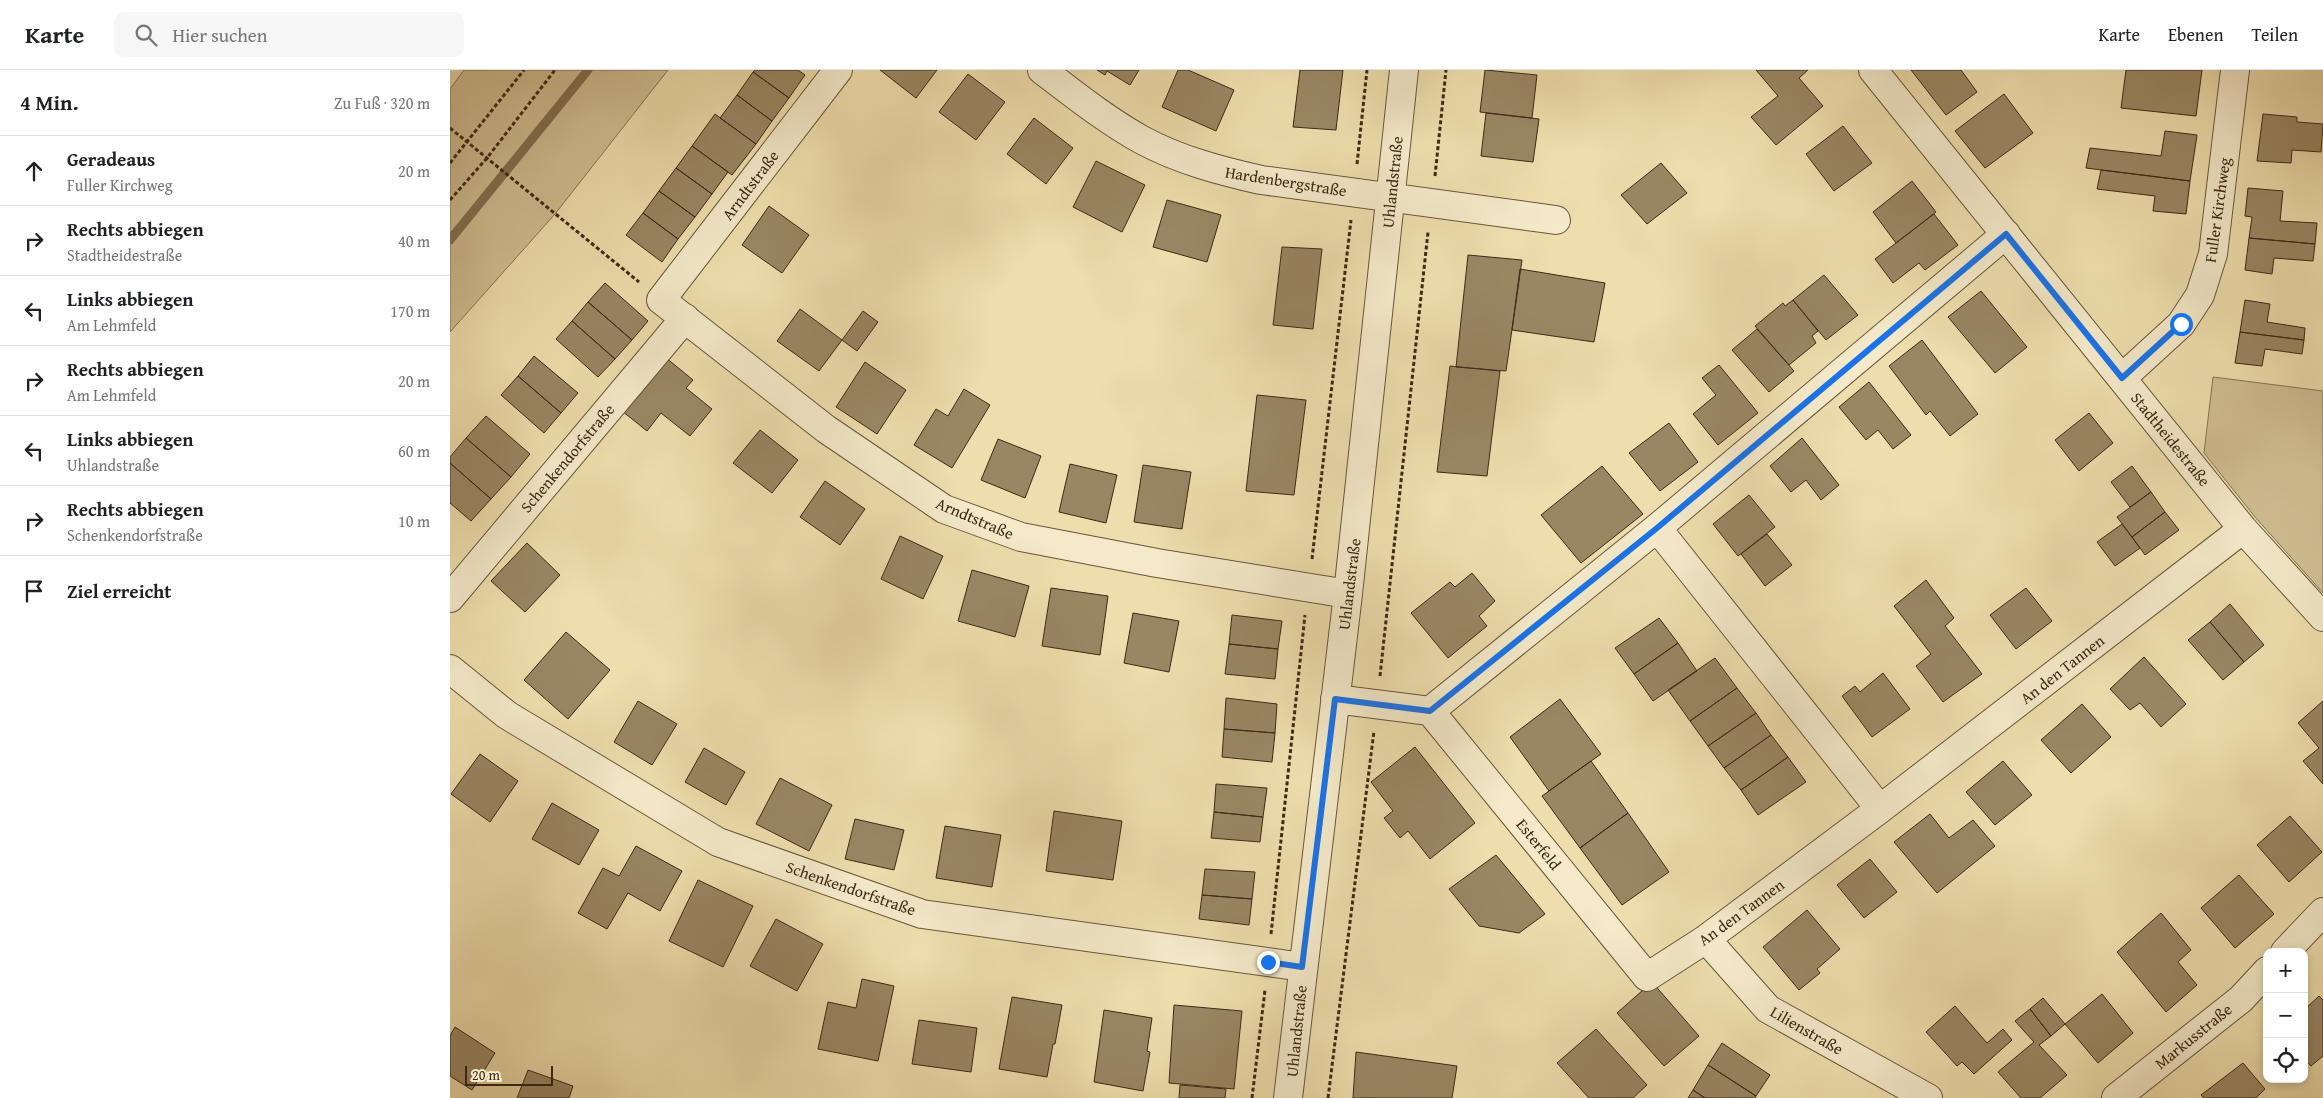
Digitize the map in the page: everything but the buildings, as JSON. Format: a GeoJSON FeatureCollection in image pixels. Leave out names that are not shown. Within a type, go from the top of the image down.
{"type":"FeatureCollection","features":[{"type":"Feature","properties":{"kind":"street","name":"Arndtstraße"},"geometry":{"type":"LineString","coordinates":[[838,70],[661,300],[826,429],[944,509],[1022,537],[1157,564],[1348,594]]}},
{"type":"Feature","properties":{"kind":"street","name":"Hardenbergstraße"},"geometry":{"type":"LineString","coordinates":[[1042,70],[1096,112],[1144,141],[1189,160],[1261,180],[1556,220]]}},
{"type":"Feature","properties":{"kind":"street","name":"Uhlandstraße"},"geometry":{"type":"LineString","coordinates":[[1288,1098],[1302,967],[1348,594],[1404,70]]}},
{"type":"Feature","properties":{"kind":"street","name":"Stadtheidestraße"},"geometry":{"type":"LineString","coordinates":[[1873,70],[2243,529],[2323,617]]}},
{"type":"Feature","properties":{"kind":"street","name":"Fuller Kirchweg"},"geometry":{"type":"LineString","coordinates":[[2122,378],[2181,324],[2200,295],[2213,254],[2235,70]]}},
{"type":"Feature","properties":{"kind":"street"},"geometry":{"type":"LineString","coordinates":[[1335,699],[1430,711],[1657,528],[2006,234]]}},
{"type":"Feature","properties":{"kind":"street","name":"Schenkendorfstraße"},"geometry":{"type":"LineString","coordinates":[[450,598],[685,318]]}},
{"type":"Feature","properties":{"kind":"street"},"geometry":{"type":"LineString","coordinates":[[1657,528],[1880,809]]}},
{"type":"Feature","properties":{"kind":"street","name":"An den Tannen"},"geometry":{"type":"LineString","coordinates":[[1646,977],[1706,939],[1880,809],[2243,529]]}},
{"type":"Feature","properties":{"kind":"street","name":"Schenkendorfstraße"},"geometry":{"type":"LineString","coordinates":[[450,669],[507,715],[718,842],[922,914],[1302,967]]}},
{"type":"Feature","properties":{"kind":"street","name":"Esterfeld"},"geometry":{"type":"LineString","coordinates":[[1430,711],[1646,977]]}},
{"type":"Feature","properties":{"kind":"street"},"geometry":{"type":"LineString","coordinates":[[2289,948],[2323,912]]}},
{"type":"Feature","properties":{"kind":"street","name":"Lilienstraße"},"geometry":{"type":"LineString","coordinates":[[1706,939],[1768,1009],[1928,1098]]}},
{"type":"Feature","properties":{"kind":"street","name":"Markusstraße"},"geometry":{"type":"LineString","coordinates":[[2116,1098],[2240,999],[2263,975]]}},
{"type":"Feature","properties":{"kind":"path"},"geometry":{"type":"LineString","coordinates":[[450,163],[468,143],[524,70]]}},
{"type":"Feature","properties":{"kind":"path"},"geometry":{"type":"LineString","coordinates":[[450,200],[487,158],[555,70]]}},
{"type":"Feature","properties":{"kind":"path"},"geometry":{"type":"LineString","coordinates":[[1328,1098],[1377,704],[1446,70]]}},
{"type":"Feature","properties":{"kind":"path"},"geometry":{"type":"LineString","coordinates":[[450,128],[661,300]]}},
{"type":"Feature","properties":{"kind":"shaded area"},"geometry":{"type":"Polygon","coordinates":[[[464,70],[668,70],[555,214],[450,332],[450,89],[464,70]]]}},
{"type":"Feature","properties":{"kind":"shaded area"},"geometry":{"type":"Polygon","coordinates":[[[2213,377],[2323,391],[2323,593],[2255,517],[2204,453],[2213,377]]]}},
{"type":"Feature","properties":{"kind":"waterway"},"geometry":{"type":"LineString","coordinates":[[450,240],[588,70]]}},
{"type":"Feature","properties":{"kind":"route"},"geometry":{"type":"LineString","coordinates":[[1268,962],[1302,967],[1335,699],[1430,711],[1657,528],[1987,252],[2006,234],[2122,378],[2181,324]]}}]}
